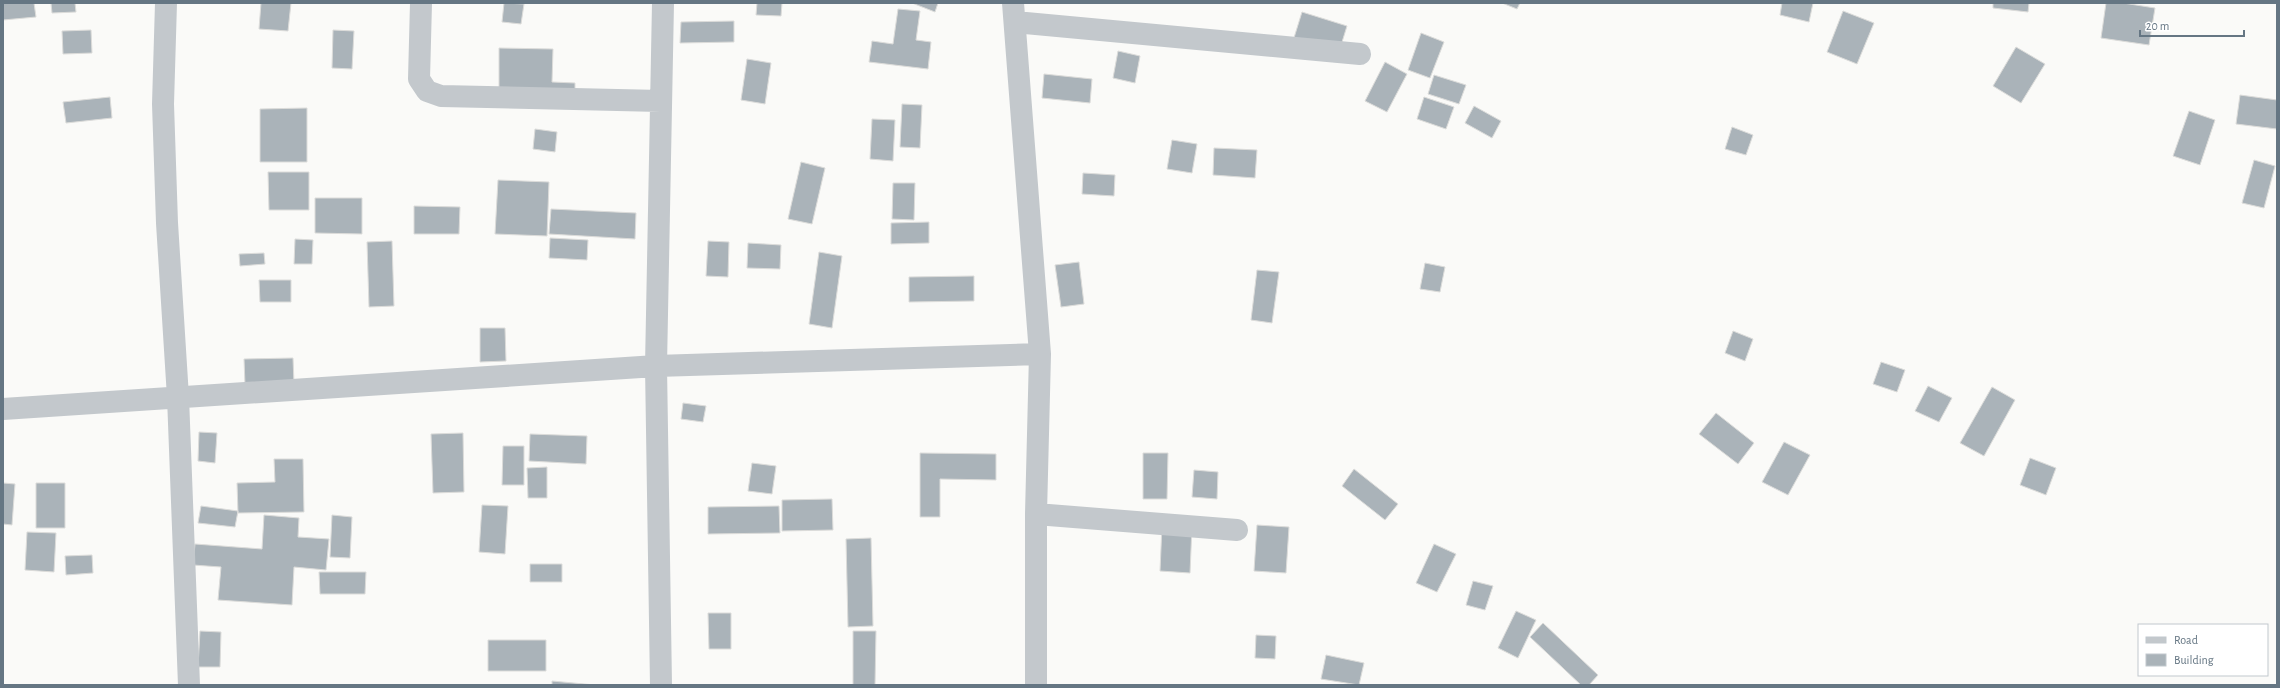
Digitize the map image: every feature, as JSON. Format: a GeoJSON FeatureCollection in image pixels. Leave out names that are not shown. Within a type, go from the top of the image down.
{"type":"FeatureCollection","features":[{"type":"Feature","properties":{"kind":"street"},"geometry":{"type":"LineString","coordinates":[[166,3],[163,112],[167,223],[178,397],[189,685]]}},
{"type":"Feature","properties":{"kind":"street"},"geometry":{"type":"LineString","coordinates":[[421,3],[419,79],[427,91],[441,96],[661,101]]}},
{"type":"Feature","properties":{"kind":"street"},"geometry":{"type":"LineString","coordinates":[[661,685],[656,366],[663,3]]}},
{"type":"Feature","properties":{"kind":"street"},"geometry":{"type":"LineString","coordinates":[[1036,685],[1036,514],[1040,354],[1014,12],[1360,54]]}},
{"type":"Feature","properties":{"kind":"street"},"geometry":{"type":"LineString","coordinates":[[3,409],[656,366],[1040,354]]}},
{"type":"Feature","properties":{"kind":"street"},"geometry":{"type":"LineString","coordinates":[[1036,514],[1237,530]]}},
{"type":"Feature","properties":{"kind":"building"},"geometry":{"type":"Polygon","coordinates":[[[3,3],[34,3],[36,17],[3,20],[3,3]]]}},
{"type":"Feature","properties":{"kind":"building"},"geometry":{"type":"Polygon","coordinates":[[[51,3],[75,3],[76,12],[52,13],[51,3]]]}},
{"type":"Feature","properties":{"kind":"building"},"geometry":{"type":"Polygon","coordinates":[[[261,3],[291,3],[288,31],[259,29],[261,3]]]}},
{"type":"Feature","properties":{"kind":"building"},"geometry":{"type":"Polygon","coordinates":[[[504,3],[524,4],[521,24],[502,22],[504,3]]]}},
{"type":"Feature","properties":{"kind":"building"},"geometry":{"type":"Polygon","coordinates":[[[757,3],[782,3],[781,16],[756,15],[757,3]]]}},
{"type":"Feature","properties":{"kind":"building"},"geometry":{"type":"Polygon","coordinates":[[[912,3],[938,3],[935,12],[912,3]]]}},
{"type":"Feature","properties":{"kind":"building"},"geometry":{"type":"Polygon","coordinates":[[[1502,3],[1520,3],[1517,9],[1502,3]]]}},
{"type":"Feature","properties":{"kind":"building"},"geometry":{"type":"Polygon","coordinates":[[[1782,3],[1813,3],[1809,22],[1780,15],[1782,3]]]}},
{"type":"Feature","properties":{"kind":"building"},"geometry":{"type":"Polygon","coordinates":[[[1993,3],[2029,3],[2028,12],[1993,8],[1993,3]]]}},
{"type":"Feature","properties":{"kind":"building"},"geometry":{"type":"Polygon","coordinates":[[[2106,3],[2123,3],[2155,8],[2149,45],[2101,38],[2106,3]]]}},
{"type":"Feature","properties":{"kind":"building"},"geometry":{"type":"Polygon","coordinates":[[[898,9],[920,11],[916,40],[931,42],[928,69],[869,62],[872,41],[893,44],[898,9]]]}},
{"type":"Feature","properties":{"kind":"building"},"geometry":{"type":"Polygon","coordinates":[[[1843,11],[1874,23],[1857,64],[1827,52],[1843,11]]]}},
{"type":"Feature","properties":{"kind":"building"},"geometry":{"type":"Polygon","coordinates":[[[1302,12],[1347,26],[1338,55],[1293,41],[1302,12]]]}},
{"type":"Feature","properties":{"kind":"building"},"geometry":{"type":"Polygon","coordinates":[[[734,21],[734,42],[680,43],[681,22],[734,21]]]}},
{"type":"Feature","properties":{"kind":"building"},"geometry":{"type":"Polygon","coordinates":[[[91,30],[92,53],[63,54],[62,31],[91,30]]]}},
{"type":"Feature","properties":{"kind":"building"},"geometry":{"type":"Polygon","coordinates":[[[333,30],[354,31],[352,69],[332,68],[333,30]]]}},
{"type":"Feature","properties":{"kind":"building"},"geometry":{"type":"Polygon","coordinates":[[[1421,33],[1444,42],[1430,78],[1408,70],[1421,33]]]}},
{"type":"Feature","properties":{"kind":"building"},"geometry":{"type":"Polygon","coordinates":[[[2016,47],[2045,64],[2021,103],[1993,86],[2016,47]]]}},
{"type":"Feature","properties":{"kind":"building"},"geometry":{"type":"Polygon","coordinates":[[[499,48],[553,49],[552,82],[575,83],[575,101],[499,100],[499,48]]]}},
{"type":"Feature","properties":{"kind":"building"},"geometry":{"type":"Polygon","coordinates":[[[1118,51],[1140,56],[1135,83],[1113,78],[1118,51]]]}},
{"type":"Feature","properties":{"kind":"building"},"geometry":{"type":"Polygon","coordinates":[[[747,59],[771,63],[765,104],[741,100],[747,59]]]}},
{"type":"Feature","properties":{"kind":"building"},"geometry":{"type":"Polygon","coordinates":[[[1385,62],[1407,74],[1387,112],[1365,101],[1385,62]]]}},
{"type":"Feature","properties":{"kind":"building"},"geometry":{"type":"Polygon","coordinates":[[[1044,74],[1092,79],[1090,103],[1042,98],[1044,74]]]}},
{"type":"Feature","properties":{"kind":"building"},"geometry":{"type":"Polygon","coordinates":[[[1434,75],[1466,85],[1459,104],[1428,94],[1434,75]]]}},
{"type":"Feature","properties":{"kind":"building"},"geometry":{"type":"Polygon","coordinates":[[[2240,95],[2277,100],[2277,129],[2236,124],[2240,95]]]}},
{"type":"Feature","properties":{"kind":"building"},"geometry":{"type":"Polygon","coordinates":[[[110,97],[112,118],[66,123],[63,102],[110,97]]]}},
{"type":"Feature","properties":{"kind":"building"},"geometry":{"type":"Polygon","coordinates":[[[1424,97],[1454,107],[1446,129],[1417,119],[1424,97]]]}},
{"type":"Feature","properties":{"kind":"building"},"geometry":{"type":"Polygon","coordinates":[[[902,104],[922,105],[920,148],[900,147],[902,104]]]}},
{"type":"Feature","properties":{"kind":"building"},"geometry":{"type":"Polygon","coordinates":[[[1474,106],[1501,121],[1492,138],[1465,123],[1474,106]]]}},
{"type":"Feature","properties":{"kind":"building"},"geometry":{"type":"Polygon","coordinates":[[[307,108],[307,162],[260,162],[260,109],[307,108]]]}},
{"type":"Feature","properties":{"kind":"building"},"geometry":{"type":"Polygon","coordinates":[[[2189,111],[2215,120],[2200,165],[2173,156],[2189,111]]]}},
{"type":"Feature","properties":{"kind":"building"},"geometry":{"type":"Polygon","coordinates":[[[872,119],[895,120],[893,161],[870,159],[872,119]]]}},
{"type":"Feature","properties":{"kind":"building"},"geometry":{"type":"Polygon","coordinates":[[[1732,127],[1753,135],[1746,155],[1725,149],[1732,127]]]}},
{"type":"Feature","properties":{"kind":"building"},"geometry":{"type":"Polygon","coordinates":[[[535,129],[557,132],[555,152],[533,149],[535,129]]]}},
{"type":"Feature","properties":{"kind":"building"},"geometry":{"type":"Polygon","coordinates":[[[1172,140],[1197,144],[1192,173],[1167,169],[1172,140]]]}},
{"type":"Feature","properties":{"kind":"building"},"geometry":{"type":"Polygon","coordinates":[[[1214,148],[1257,150],[1255,178],[1213,175],[1214,148]]]}},
{"type":"Feature","properties":{"kind":"building"},"geometry":{"type":"Polygon","coordinates":[[[2254,160],[2275,166],[2264,208],[2242,203],[2254,160]]]}},
{"type":"Feature","properties":{"kind":"building"},"geometry":{"type":"Polygon","coordinates":[[[801,162],[825,168],[812,224],[788,219],[801,162]]]}},
{"type":"Feature","properties":{"kind":"building"},"geometry":{"type":"Polygon","coordinates":[[[268,172],[309,172],[309,210],[269,210],[268,172]]]}},
{"type":"Feature","properties":{"kind":"building"},"geometry":{"type":"Polygon","coordinates":[[[1083,173],[1115,175],[1114,196],[1082,194],[1083,173]]]}},
{"type":"Feature","properties":{"kind":"building"},"geometry":{"type":"Polygon","coordinates":[[[498,180],[549,182],[547,236],[495,234],[498,180]]]}},
{"type":"Feature","properties":{"kind":"building"},"geometry":{"type":"Polygon","coordinates":[[[893,183],[915,183],[914,220],[892,219],[893,183]]]}},
{"type":"Feature","properties":{"kind":"building"},"geometry":{"type":"Polygon","coordinates":[[[315,198],[362,198],[362,234],[315,233],[315,198]]]}},
{"type":"Feature","properties":{"kind":"building"},"geometry":{"type":"Polygon","coordinates":[[[414,206],[460,207],[459,234],[414,234],[414,206]]]}},
{"type":"Feature","properties":{"kind":"building"},"geometry":{"type":"Polygon","coordinates":[[[551,209],[636,213],[635,239],[549,234],[551,209]]]}},
{"type":"Feature","properties":{"kind":"building"},"geometry":{"type":"Polygon","coordinates":[[[929,222],[929,243],[891,244],[891,223],[929,222]]]}},
{"type":"Feature","properties":{"kind":"building"},"geometry":{"type":"Polygon","coordinates":[[[550,238],[588,240],[587,260],[549,258],[550,238]]]}},
{"type":"Feature","properties":{"kind":"building"},"geometry":{"type":"Polygon","coordinates":[[[295,239],[313,240],[312,264],[294,264],[295,239]]]}},
{"type":"Feature","properties":{"kind":"building"},"geometry":{"type":"Polygon","coordinates":[[[392,241],[394,306],[369,307],[367,242],[392,241]]]}},
{"type":"Feature","properties":{"kind":"building"},"geometry":{"type":"Polygon","coordinates":[[[708,241],[729,242],[728,277],[706,276],[708,241]]]}},
{"type":"Feature","properties":{"kind":"building"},"geometry":{"type":"Polygon","coordinates":[[[748,243],[781,245],[780,269],[747,268],[748,243]]]}},
{"type":"Feature","properties":{"kind":"building"},"geometry":{"type":"Polygon","coordinates":[[[819,252],[842,256],[832,328],[809,324],[819,252]]]}},
{"type":"Feature","properties":{"kind":"building"},"geometry":{"type":"Polygon","coordinates":[[[264,253],[265,264],[240,266],[239,254],[264,253]]]}},
{"type":"Feature","properties":{"kind":"building"},"geometry":{"type":"Polygon","coordinates":[[[1079,262],[1084,304],[1061,307],[1055,265],[1079,262]]]}},
{"type":"Feature","properties":{"kind":"building"},"geometry":{"type":"Polygon","coordinates":[[[1425,263],[1445,267],[1440,292],[1420,289],[1425,263]]]}},
{"type":"Feature","properties":{"kind":"building"},"geometry":{"type":"Polygon","coordinates":[[[1257,270],[1279,272],[1272,323],[1251,320],[1257,270]]]}},
{"type":"Feature","properties":{"kind":"building"},"geometry":{"type":"Polygon","coordinates":[[[974,276],[974,301],[909,302],[909,277],[974,276]]]}},
{"type":"Feature","properties":{"kind":"building"},"geometry":{"type":"Polygon","coordinates":[[[259,280],[291,280],[291,302],[260,302],[259,280]]]}},
{"type":"Feature","properties":{"kind":"building"},"geometry":{"type":"Polygon","coordinates":[[[480,328],[505,328],[506,361],[480,362],[480,328]]]}},
{"type":"Feature","properties":{"kind":"building"},"geometry":{"type":"Polygon","coordinates":[[[1733,331],[1753,339],[1745,361],[1725,353],[1733,331]]]}},
{"type":"Feature","properties":{"kind":"building"},"geometry":{"type":"Polygon","coordinates":[[[293,358],[294,384],[245,385],[244,359],[293,358]]]}},
{"type":"Feature","properties":{"kind":"building"},"geometry":{"type":"Polygon","coordinates":[[[1881,362],[1905,370],[1897,392],[1873,384],[1881,362]]]}},
{"type":"Feature","properties":{"kind":"building"},"geometry":{"type":"Polygon","coordinates":[[[1928,386],[1952,398],[1939,422],[1915,411],[1928,386]]]}},
{"type":"Feature","properties":{"kind":"building"},"geometry":{"type":"Polygon","coordinates":[[[1992,387],[2015,400],[1984,456],[1960,443],[1992,387]]]}},
{"type":"Feature","properties":{"kind":"building"},"geometry":{"type":"Polygon","coordinates":[[[683,403],[706,406],[703,422],[681,419],[683,403]]]}},
{"type":"Feature","properties":{"kind":"building"},"geometry":{"type":"Polygon","coordinates":[[[1716,413],[1754,443],[1738,464],[1699,434],[1716,413]]]}},
{"type":"Feature","properties":{"kind":"building"},"geometry":{"type":"Polygon","coordinates":[[[199,432],[217,433],[215,463],[198,461],[199,432]]]}},
{"type":"Feature","properties":{"kind":"building"},"geometry":{"type":"Polygon","coordinates":[[[463,433],[464,492],[433,493],[431,434],[463,433]]]}},
{"type":"Feature","properties":{"kind":"building"},"geometry":{"type":"Polygon","coordinates":[[[530,434],[587,436],[586,464],[529,461],[530,434]]]}},
{"type":"Feature","properties":{"kind":"building"},"geometry":{"type":"Polygon","coordinates":[[[1784,442],[1810,455],[1788,495],[1762,482],[1784,442]]]}},
{"type":"Feature","properties":{"kind":"building"},"geometry":{"type":"Polygon","coordinates":[[[503,446],[524,446],[524,485],[502,485],[503,446]]]}},
{"type":"Feature","properties":{"kind":"building"},"geometry":{"type":"Polygon","coordinates":[[[920,453],[996,454],[996,480],[940,479],[940,517],[920,517],[920,453]]]}},
{"type":"Feature","properties":{"kind":"building"},"geometry":{"type":"Polygon","coordinates":[[[1143,453],[1168,453],[1167,499],[1143,499],[1143,453]]]}},
{"type":"Feature","properties":{"kind":"building"},"geometry":{"type":"Polygon","coordinates":[[[2030,458],[2056,468],[2046,495],[2020,485],[2030,458]]]}},
{"type":"Feature","properties":{"kind":"building"},"geometry":{"type":"Polygon","coordinates":[[[274,459],[303,459],[304,512],[238,513],[237,483],[275,482],[274,459]]]}},
{"type":"Feature","properties":{"kind":"building"},"geometry":{"type":"Polygon","coordinates":[[[752,463],[776,466],[772,494],[748,491],[752,463]]]}},
{"type":"Feature","properties":{"kind":"building"},"geometry":{"type":"Polygon","coordinates":[[[547,467],[547,498],[528,498],[527,468],[547,467]]]}},
{"type":"Feature","properties":{"kind":"building"},"geometry":{"type":"Polygon","coordinates":[[[1354,469],[1398,504],[1385,520],[1342,486],[1354,469]]]}},
{"type":"Feature","properties":{"kind":"building"},"geometry":{"type":"Polygon","coordinates":[[[1194,470],[1218,472],[1217,499],[1192,497],[1194,470]]]}},
{"type":"Feature","properties":{"kind":"building"},"geometry":{"type":"Polygon","coordinates":[[[3,483],[15,484],[12,525],[3,524],[3,483]]]}},
{"type":"Feature","properties":{"kind":"building"},"geometry":{"type":"Polygon","coordinates":[[[36,483],[65,483],[65,528],[36,528],[36,483]]]}},
{"type":"Feature","properties":{"kind":"building"},"geometry":{"type":"Polygon","coordinates":[[[832,499],[833,530],[782,531],[782,500],[832,499]]]}},
{"type":"Feature","properties":{"kind":"building"},"geometry":{"type":"Polygon","coordinates":[[[482,505],[508,506],[505,554],[479,552],[482,505]]]}},
{"type":"Feature","properties":{"kind":"building"},"geometry":{"type":"Polygon","coordinates":[[[201,506],[238,511],[235,527],[198,523],[201,506]]]}},
{"type":"Feature","properties":{"kind":"building"},"geometry":{"type":"Polygon","coordinates":[[[779,506],[780,533],[708,534],[708,507],[779,506]]]}},
{"type":"Feature","properties":{"kind":"building"},"geometry":{"type":"Polygon","coordinates":[[[264,515],[299,518],[298,537],[329,539],[326,570],[294,567],[292,605],[218,600],[221,567],[193,565],[195,544],[262,549],[264,515]]]}},
{"type":"Feature","properties":{"kind":"building"},"geometry":{"type":"Polygon","coordinates":[[[332,515],[352,517],[350,558],[330,557],[332,515]]]}},
{"type":"Feature","properties":{"kind":"building"},"geometry":{"type":"Polygon","coordinates":[[[1162,525],[1192,526],[1190,573],[1160,571],[1162,525]]]}},
{"type":"Feature","properties":{"kind":"building"},"geometry":{"type":"Polygon","coordinates":[[[1257,525],[1289,527],[1286,573],[1254,571],[1257,525]]]}},
{"type":"Feature","properties":{"kind":"building"},"geometry":{"type":"Polygon","coordinates":[[[27,532],[56,533],[54,572],[25,570],[27,532]]]}},
{"type":"Feature","properties":{"kind":"building"},"geometry":{"type":"Polygon","coordinates":[[[871,538],[873,626],[848,627],[846,539],[871,538]]]}},
{"type":"Feature","properties":{"kind":"building"},"geometry":{"type":"Polygon","coordinates":[[[1434,544],[1456,554],[1437,592],[1416,583],[1434,544]]]}},
{"type":"Feature","properties":{"kind":"building"},"geometry":{"type":"Polygon","coordinates":[[[92,555],[93,573],[66,575],[65,556],[92,555]]]}},
{"type":"Feature","properties":{"kind":"building"},"geometry":{"type":"Polygon","coordinates":[[[530,564],[562,564],[562,582],[530,582],[530,564]]]}},
{"type":"Feature","properties":{"kind":"building"},"geometry":{"type":"Polygon","coordinates":[[[319,572],[366,572],[365,594],[320,594],[319,572]]]}},
{"type":"Feature","properties":{"kind":"building"},"geometry":{"type":"Polygon","coordinates":[[[1473,581],[1493,586],[1485,610],[1466,605],[1473,581]]]}},
{"type":"Feature","properties":{"kind":"building"},"geometry":{"type":"Polygon","coordinates":[[[1516,611],[1536,620],[1518,658],[1498,648],[1516,611]]]}},
{"type":"Feature","properties":{"kind":"building"},"geometry":{"type":"Polygon","coordinates":[[[708,613],[731,613],[731,649],[709,649],[708,613]]]}},
{"type":"Feature","properties":{"kind":"building"},"geometry":{"type":"Polygon","coordinates":[[[1543,623],[1598,675],[1589,685],[1581,685],[1530,637],[1543,623]]]}},
{"type":"Feature","properties":{"kind":"building"},"geometry":{"type":"Polygon","coordinates":[[[200,631],[221,632],[220,667],[198,667],[200,631]]]}},
{"type":"Feature","properties":{"kind":"building"},"geometry":{"type":"Polygon","coordinates":[[[853,631],[876,631],[875,685],[853,685],[853,631]]]}},
{"type":"Feature","properties":{"kind":"building"},"geometry":{"type":"Polygon","coordinates":[[[1256,635],[1276,636],[1275,659],[1255,658],[1256,635]]]}},
{"type":"Feature","properties":{"kind":"building"},"geometry":{"type":"Polygon","coordinates":[[[488,640],[546,640],[546,671],[488,671],[488,640]]]}},
{"type":"Feature","properties":{"kind":"building"},"geometry":{"type":"Polygon","coordinates":[[[1326,655],[1364,663],[1359,685],[1321,679],[1326,655]]]}},
{"type":"Feature","properties":{"kind":"building"},"geometry":{"type":"Polygon","coordinates":[[[552,681],[595,685],[552,685],[552,681]]]}}]}
